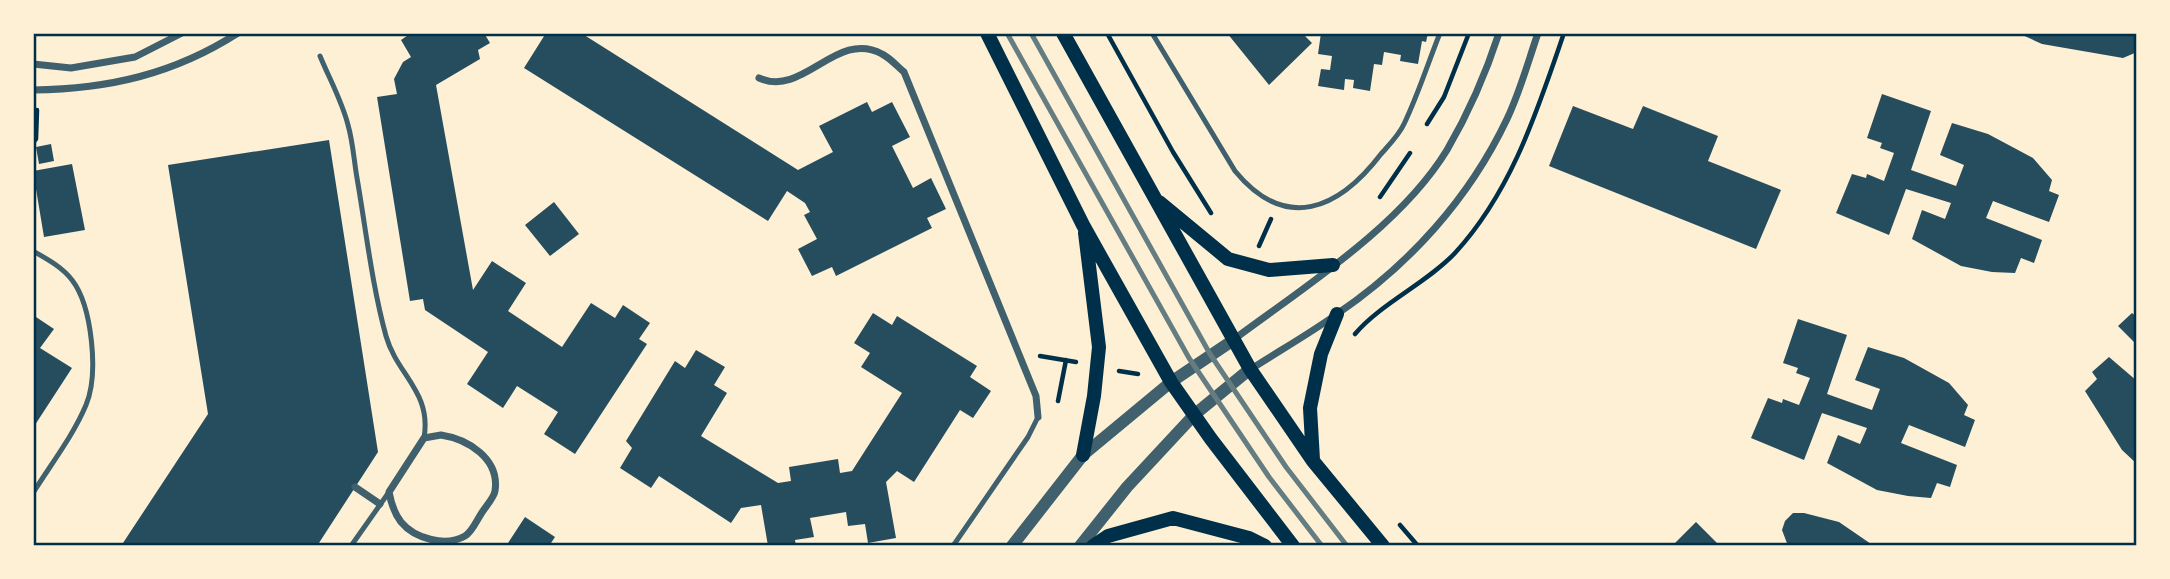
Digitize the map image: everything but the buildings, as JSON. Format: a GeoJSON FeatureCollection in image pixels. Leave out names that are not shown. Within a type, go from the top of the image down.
{"type":"FeatureCollection","features":[{"type":"Feature","properties":{"kind":"main road"},"geometry":{"type":"LineString","coordinates":[[987,33],[1083,225],[1171,382],[1293,546]]}},
{"type":"Feature","properties":{"kind":"main road"},"geometry":{"type":"LineString","coordinates":[[1063,33],[1232,341],[1313,461],[1383,546]]}},
{"type":"Feature","properties":{"kind":"main road"},"geometry":{"type":"LineString","coordinates":[[1153,196],[1228,258],[1269,271],[1332,265]]}},
{"type":"Feature","properties":{"kind":"main road"},"geometry":{"type":"LineString","coordinates":[[1083,225],[1099,346],[1094,397],[1083,455]]}},
{"type":"Feature","properties":{"kind":"main road"},"geometry":{"type":"LineString","coordinates":[[1313,461],[1310,408],[1321,354],[1337,314]]}},
{"type":"Feature","properties":{"kind":"main road"},"geometry":{"type":"LineString","coordinates":[[1093,546],[1108,536],[1173,518],[1249,538],[1265,546]]}},
{"type":"Feature","properties":{"kind":"street"},"geometry":{"type":"LineString","coordinates":[[33,64],[71,68],[135,57],[181,33]]}},
{"type":"Feature","properties":{"kind":"street"},"geometry":{"type":"LineString","coordinates":[[33,90],[79,89],[142,77],[215,48],[238,33]]}},
{"type":"Feature","properties":{"kind":"street"},"geometry":{"type":"LineString","coordinates":[[1012,546],[1083,455],[1171,382],[1232,341],[1372,235],[1411,196],[1446,151],[1489,64],[1499,33]]}},
{"type":"Feature","properties":{"kind":"street"},"geometry":{"type":"LineString","coordinates":[[1080,546],[1127,487],[1194,415],[1250,369],[1337,314],[1386,276],[1442,222],[1469,185],[1508,118],[1538,33]]}},
{"type":"Feature","properties":{"kind":"street"},"geometry":{"type":"LineString","coordinates":[[759,78],[770,83],[792,80],[848,48],[865,48],[883,54],[904,72],[1036,396],[1038,417]]}},
{"type":"Feature","properties":{"kind":"street"},"geometry":{"type":"LineString","coordinates":[[441,435],[458,438],[473,445],[486,458],[493,475],[495,492],[467,535],[450,541],[433,540],[416,534],[402,524],[393,509],[389,492],[424,438],[441,435]]}},
{"type":"Feature","properties":{"kind":"street"},"geometry":{"type":"LineString","coordinates":[[355,487],[380,504]]}},
{"type":"Feature","properties":{"kind":"lane"},"geometry":{"type":"LineString","coordinates":[[1152,33],[1235,171],[1248,187],[1278,204],[1304,209],[1329,202],[1369,171],[1403,127],[1440,33]]}},
{"type":"Feature","properties":{"kind":"lane"},"geometry":{"type":"LineString","coordinates":[[320,56],[348,125],[387,339],[418,392],[425,410],[424,438]]}},
{"type":"Feature","properties":{"kind":"lane"},"geometry":{"type":"LineString","coordinates":[[33,251],[54,263],[72,279],[82,299],[93,356],[93,379],[87,403],[33,493]]}},
{"type":"Feature","properties":{"kind":"lane"},"geometry":{"type":"LineString","coordinates":[[953,546],[1028,437],[1038,417]]}},
{"type":"Feature","properties":{"kind":"lane"},"geometry":{"type":"LineString","coordinates":[[351,546],[389,492]]}},
{"type":"Feature","properties":{"kind":"path"},"geometry":{"type":"LineString","coordinates":[[1107,33],[1173,152],[1217,223]]}},
{"type":"Feature","properties":{"kind":"path"},"geometry":{"type":"LineString","coordinates":[[33,143],[36,139],[38,105]]}},
{"type":"Feature","properties":{"kind":"path"},"geometry":{"type":"LineString","coordinates":[[1256,254],[1278,204]]}},
{"type":"Feature","properties":{"kind":"path"},"geometry":{"type":"LineString","coordinates":[[1056,359],[1066,360]]}},
{"type":"Feature","properties":{"kind":"railway"},"geometry":{"type":"LineString","coordinates":[[1007,33],[1189,358],[1269,477],[1322,546]]}},
{"type":"Feature","properties":{"kind":"railway"},"geometry":{"type":"LineString","coordinates":[[1031,33],[1210,354],[1286,467],[1347,546]]}}]}
